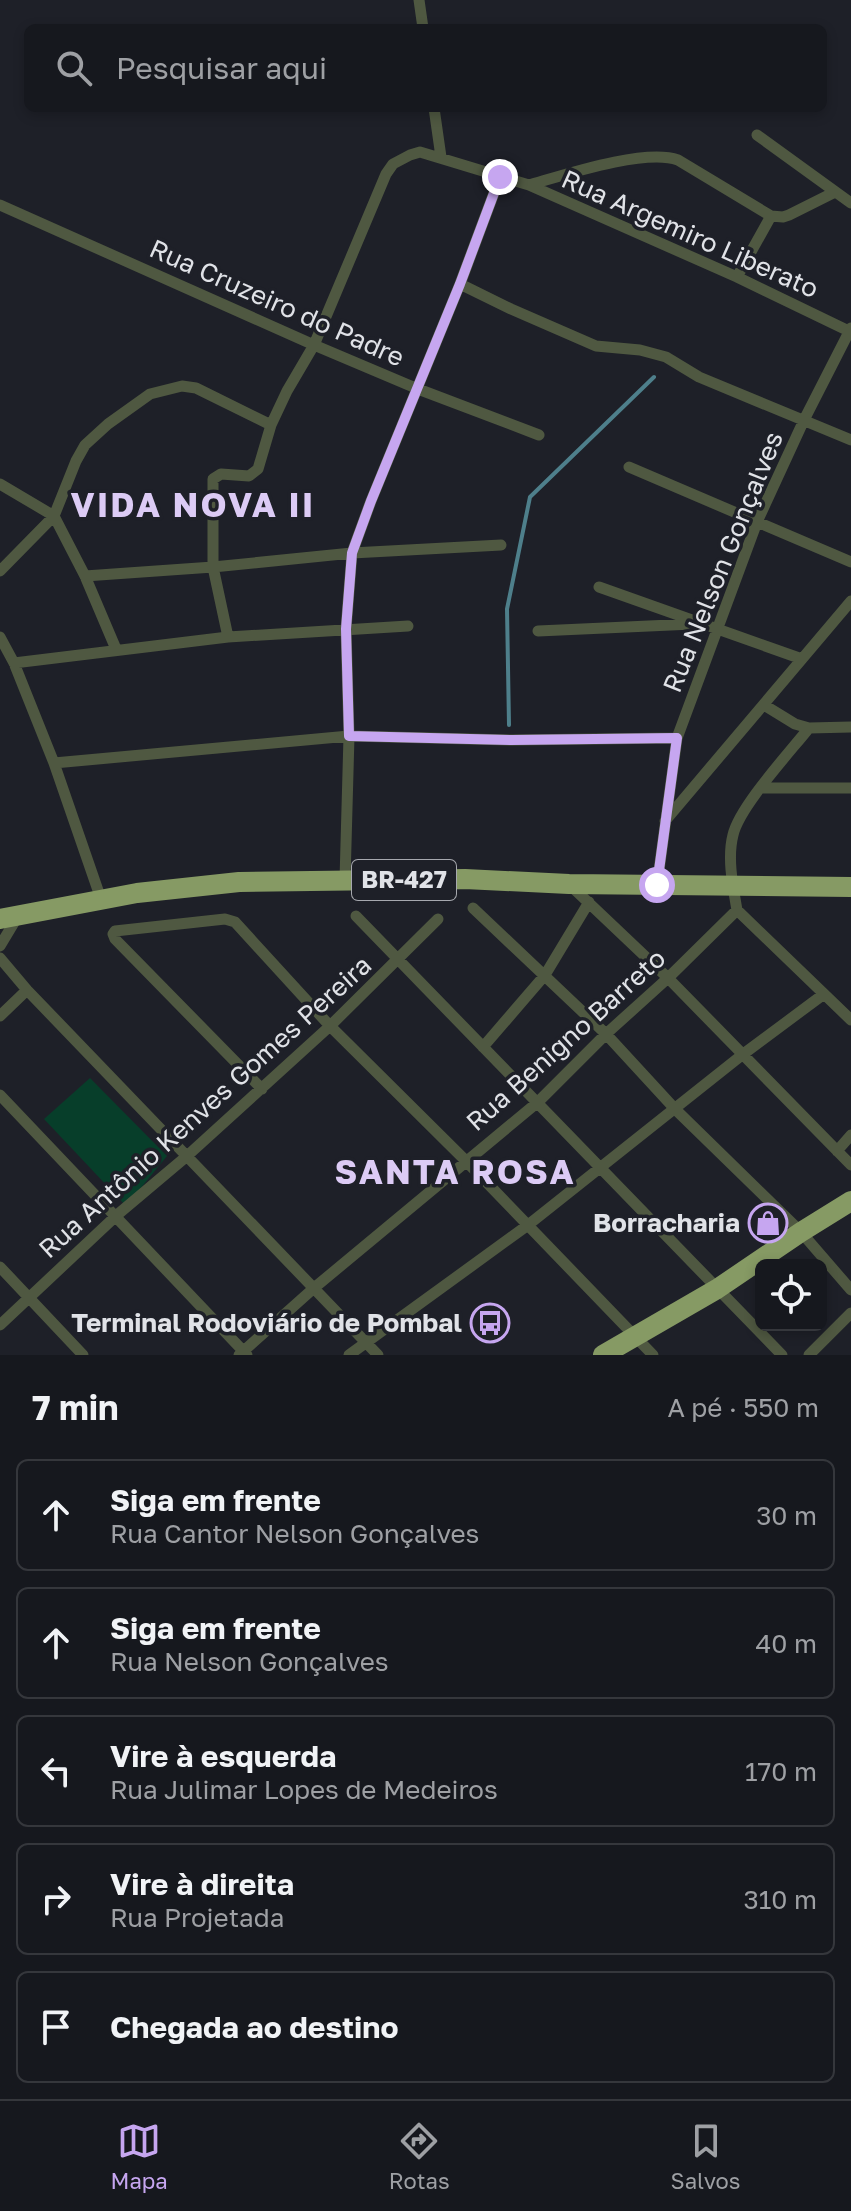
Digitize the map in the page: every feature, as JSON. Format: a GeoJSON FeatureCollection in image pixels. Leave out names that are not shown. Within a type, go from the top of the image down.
{"type":"FeatureCollection","features":[{"type":"Feature","properties":{"kind":"highway","name":"BR-427"},"geometry":{"type":"LineString","coordinates":[[9,917],[137,893],[239,882],[465,879],[569,884],[851,887]]}},
{"type":"Feature","properties":{"kind":"highway"},"geometry":{"type":"LineString","coordinates":[[603,1355],[717,1289],[851,1201]]}},
{"type":"Feature","properties":{"kind":"street"},"geometry":{"type":"LineString","coordinates":[[419,0],[422,24]]}},
{"type":"Feature","properties":{"kind":"street"},"geometry":{"type":"LineString","coordinates":[[228,637],[213,567],[213,479],[221,474],[249,476],[258,469],[271,425],[314,345],[386,174],[393,164],[410,155],[420,152],[441,157],[435,112]]}},
{"type":"Feature","properties":{"kind":"street"},"geometry":{"type":"LineString","coordinates":[[757,135],[851,203]]}},
{"type":"Feature","properties":{"kind":"street"},"geometry":{"type":"LineString","coordinates":[[529,185],[583,169],[658,156],[678,160],[771,216],[789,215],[835,192]]}},
{"type":"Feature","properties":{"kind":"street","name":"Rua Argemiro Liberato"},"geometry":{"type":"LineString","coordinates":[[441,157],[529,185],[850,330]]}},
{"type":"Feature","properties":{"kind":"street"},"geometry":{"type":"LineString","coordinates":[[345,880],[349,736],[346,629],[352,553],[500,177]]}},
{"type":"Feature","properties":{"kind":"street","name":"Rua Cruzeiro do Padre"},"geometry":{"type":"LineString","coordinates":[[0,205],[314,345],[539,435]]}},
{"type":"Feature","properties":{"kind":"street"},"geometry":{"type":"LineString","coordinates":[[737,277],[771,216]]}},
{"type":"Feature","properties":{"kind":"street"},"geometry":{"type":"LineString","coordinates":[[460,284],[587,343],[666,357],[699,377],[851,440]]}},
{"type":"Feature","properties":{"kind":"street","name":"Rua Nelson Gonçalves"},"geometry":{"type":"LineString","coordinates":[[657,885],[677,738],[757,522],[850,330]]}},
{"type":"Feature","properties":{"kind":"street"},"geometry":{"type":"LineString","coordinates":[[0,571],[54,516],[85,445],[150,394],[182,386],[196,388],[271,425]]}},
{"type":"Feature","properties":{"kind":"street"},"geometry":{"type":"LineString","coordinates":[[629,467],[851,562]]}},
{"type":"Feature","properties":{"kind":"street"},"geometry":{"type":"LineString","coordinates":[[0,484],[54,516],[85,576],[116,649]]}},
{"type":"Feature","properties":{"kind":"street"},"geometry":{"type":"LineString","coordinates":[[85,576],[352,553],[501,545]]}},
{"type":"Feature","properties":{"kind":"street"},"geometry":{"type":"LineString","coordinates":[[599,587],[802,659]]}},
{"type":"Feature","properties":{"kind":"street"},"geometry":{"type":"LineString","coordinates":[[665,821],[850,604]]}},
{"type":"Feature","properties":{"kind":"street"},"geometry":{"type":"LineString","coordinates":[[538,631],[701,624]]}},
{"type":"Feature","properties":{"kind":"street"},"geometry":{"type":"LineString","coordinates":[[14,663],[228,637],[408,626]]}},
{"type":"Feature","properties":{"kind":"street"},"geometry":{"type":"LineString","coordinates":[[0,637],[14,663],[54,763],[101,899]]}},
{"type":"Feature","properties":{"kind":"street"},"geometry":{"type":"LineString","coordinates":[[764,705],[789,722],[809,728],[851,727]]}},
{"type":"Feature","properties":{"kind":"street"},"geometry":{"type":"LineString","coordinates":[[809,728],[735,824],[731,848],[733,887],[737,910],[851,1020]]}},
{"type":"Feature","properties":{"kind":"street"},"geometry":{"type":"LineString","coordinates":[[54,763],[349,736],[512,740],[677,738]]}},
{"type":"Feature","properties":{"kind":"street"},"geometry":{"type":"LineString","coordinates":[[761,788],[851,788]]}},
{"type":"Feature","properties":{"kind":"street"},"geometry":{"type":"LineString","coordinates":[[569,884],[668,978],[851,1165]]}},
{"type":"Feature","properties":{"kind":"street"},"geometry":{"type":"LineString","coordinates":[[483,1047],[545,975],[589,902]]}},
{"type":"Feature","properties":{"kind":"street"},"geometry":{"type":"LineString","coordinates":[[473,908],[606,1034],[675,1109],[801,1232],[851,1290]]}},
{"type":"Feature","properties":{"kind":"street","name":"Rua Benigno Barreto"},"geometry":{"type":"LineString","coordinates":[[243,1353],[314,1288],[538,1102],[737,910]]}},
{"type":"Feature","properties":{"kind":"street"},"geometry":{"type":"LineString","coordinates":[[356,916],[782,1355]]}},
{"type":"Feature","properties":{"kind":"street"},"geometry":{"type":"LineString","coordinates":[[0,946],[9,917]]}},
{"type":"Feature","properties":{"kind":"street"},"geometry":{"type":"LineString","coordinates":[[262,1089],[115,939],[113,934],[118,929],[225,919],[235,922],[330,1026],[465,1160],[653,1355]]}},
{"type":"Feature","properties":{"kind":"street","name":"Rua Antônio Kenves Gomes Pereira"},"geometry":{"type":"LineString","coordinates":[[0,1325],[117,1215],[330,1026],[438,919]]}},
{"type":"Feature","properties":{"kind":"street"},"geometry":{"type":"LineString","coordinates":[[0,958],[27,990],[378,1355]]}},
{"type":"Feature","properties":{"kind":"street"},"geometry":{"type":"LineString","coordinates":[[0,1016],[27,990]]}},
{"type":"Feature","properties":{"kind":"street"},"geometry":{"type":"LineString","coordinates":[[349,1355],[528,1225],[824,994]]}},
{"type":"Feature","properties":{"kind":"street"},"geometry":{"type":"LineString","coordinates":[[0,1095],[117,1215],[243,1353]]}},
{"type":"Feature","properties":{"kind":"street"},"geometry":{"type":"LineString","coordinates":[[837,1151],[851,1135]]}},
{"type":"Feature","properties":{"kind":"street"},"geometry":{"type":"LineString","coordinates":[[0,1267],[83,1355]]}},
{"type":"Feature","properties":{"kind":"street"},"geometry":{"type":"LineString","coordinates":[[809,1355],[851,1313]]}},
{"type":"Feature","properties":{"kind":"green space"},"geometry":{"type":"Polygon","coordinates":[[[90,1078],[167,1156],[126,1206],[44,1119],[90,1078]]]}},
{"type":"Feature","properties":{"kind":"waterway"},"geometry":{"type":"LineString","coordinates":[[509,725],[507,609],[530,497],[654,377]]}},
{"type":"Feature","properties":{"kind":"place","name":"Borracharia"},"geometry":{"type":"Point","coordinates":[768,1223]}},
{"type":"Feature","properties":{"kind":"place","name":"Terminal Rodoviário de Pombal"},"geometry":{"type":"Point","coordinates":[490,1323]}},
{"type":"Feature","properties":{"kind":"district","name":"VIDA NOVA II"},"geometry":{"type":"Point","coordinates":[193,505]}},
{"type":"Feature","properties":{"kind":"district","name":"SANTA ROSA"},"geometry":{"type":"Point","coordinates":[455,1172]}},
{"type":"Feature","properties":{"kind":"route"},"geometry":{"type":"LineString","coordinates":[[500,177],[352,553],[346,629],[349,736],[512,740],[677,738],[657,885]]}}]}
